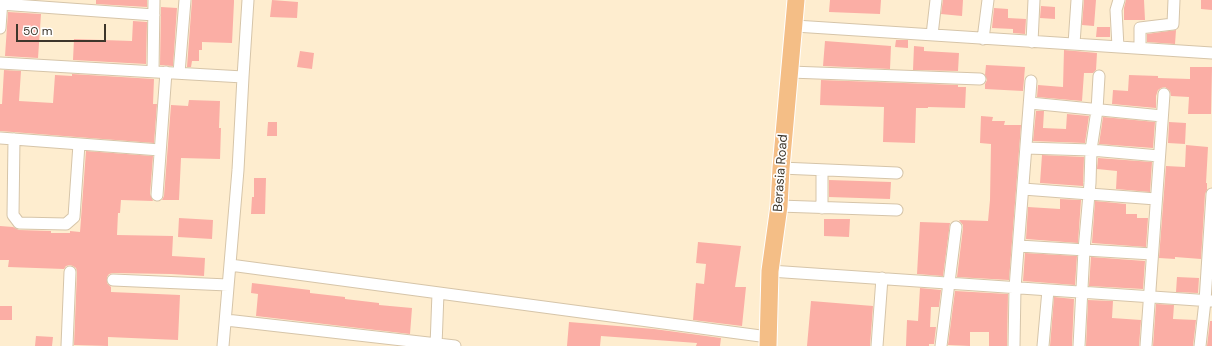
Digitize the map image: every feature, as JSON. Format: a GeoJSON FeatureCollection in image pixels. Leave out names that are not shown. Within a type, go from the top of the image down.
{"type":"FeatureCollection","features":[{"type":"Feature","properties":{"kind":"main road","name":"Berasia Road"},"geometry":{"type":"LineString","coordinates":[[768,342],[770,271],[779,206],[780,168],[795,26],[796,0]]}},
{"type":"Feature","properties":{"kind":"street"},"geometry":{"type":"LineString","coordinates":[[153,72],[154,0]]}},
{"type":"Feature","properties":{"kind":"street"},"geometry":{"type":"LineString","coordinates":[[180,73],[185,0]]}},
{"type":"Feature","properties":{"kind":"street"},"geometry":{"type":"LineString","coordinates":[[223,346],[238,170],[248,0]]}},
{"type":"Feature","properties":{"kind":"street"},"geometry":{"type":"LineString","coordinates":[[932,35],[936,0]]}},
{"type":"Feature","properties":{"kind":"street"},"geometry":{"type":"LineString","coordinates":[[984,38],[988,0]]}},
{"type":"Feature","properties":{"kind":"street"},"geometry":{"type":"LineString","coordinates":[[1032,42],[1034,0]]}},
{"type":"Feature","properties":{"kind":"street"},"geometry":{"type":"LineString","coordinates":[[1074,44],[1077,0]]}},
{"type":"Feature","properties":{"kind":"street"},"geometry":{"type":"LineString","coordinates":[[1118,47],[1116,10],[1119,0]]}},
{"type":"Feature","properties":{"kind":"street"},"geometry":{"type":"LineString","coordinates":[[1140,48],[1140,28],[1173,24],[1174,0]]}},
{"type":"Feature","properties":{"kind":"street"},"geometry":{"type":"LineString","coordinates":[[0,28],[2,3],[72,5],[154,15]]}},
{"type":"Feature","properties":{"kind":"street"},"geometry":{"type":"LineString","coordinates":[[795,26],[1212,53]]}},
{"type":"Feature","properties":{"kind":"street"},"geometry":{"type":"LineString","coordinates":[[0,63],[243,77]]}},
{"type":"Feature","properties":{"kind":"street"},"geometry":{"type":"LineString","coordinates":[[156,195],[166,72]]}},
{"type":"Feature","properties":{"kind":"street"},"geometry":{"type":"LineString","coordinates":[[790,72],[980,79]]}},
{"type":"Feature","properties":{"kind":"street"},"geometry":{"type":"LineString","coordinates":[[1079,346],[1091,150],[1097,110],[1099,76]]}},
{"type":"Feature","properties":{"kind":"street"},"geometry":{"type":"LineString","coordinates":[[1014,346],[1016,288],[1031,81]]}},
{"type":"Feature","properties":{"kind":"street"},"geometry":{"type":"LineString","coordinates":[[1146,346],[1164,94]]}},
{"type":"Feature","properties":{"kind":"street"},"geometry":{"type":"LineString","coordinates":[[1030,103],[1162,116]]}},
{"type":"Feature","properties":{"kind":"street"},"geometry":{"type":"LineString","coordinates":[[0,138],[160,150]]}},
{"type":"Feature","properties":{"kind":"street"},"geometry":{"type":"LineString","coordinates":[[14,139],[13,215],[18,223],[66,224],[74,217],[79,144]]}},
{"type":"Feature","properties":{"kind":"street"},"geometry":{"type":"LineString","coordinates":[[1026,148],[1091,150],[1159,156]]}},
{"type":"Feature","properties":{"kind":"street"},"geometry":{"type":"LineString","coordinates":[[780,168],[897,173]]}},
{"type":"Feature","properties":{"kind":"street"},"geometry":{"type":"LineString","coordinates":[[822,170],[822,208]]}},
{"type":"Feature","properties":{"kind":"street"},"geometry":{"type":"LineString","coordinates":[[1023,189],[1156,199]]}},
{"type":"Feature","properties":{"kind":"street"},"geometry":{"type":"LineString","coordinates":[[1200,346],[1208,301],[1212,194]]}},
{"type":"Feature","properties":{"kind":"street"},"geometry":{"type":"LineString","coordinates":[[779,206],[897,210]]}},
{"type":"Feature","properties":{"kind":"street"},"geometry":{"type":"LineString","coordinates":[[941,346],[956,227]]}},
{"type":"Feature","properties":{"kind":"street"},"geometry":{"type":"LineString","coordinates":[[1019,246],[1152,254]]}},
{"type":"Feature","properties":{"kind":"street"},"geometry":{"type":"LineString","coordinates":[[230,265],[438,293],[768,342]]}},
{"type":"Feature","properties":{"kind":"street"},"geometry":{"type":"LineString","coordinates":[[770,271],[1208,301]]}},
{"type":"Feature","properties":{"kind":"street"},"geometry":{"type":"LineString","coordinates":[[67,346],[70,272]]}},
{"type":"Feature","properties":{"kind":"street"},"geometry":{"type":"LineString","coordinates":[[877,346],[882,278]]}},
{"type":"Feature","properties":{"kind":"street"},"geometry":{"type":"LineString","coordinates":[[113,280],[228,285]]}},
{"type":"Feature","properties":{"kind":"street"},"geometry":{"type":"LineString","coordinates":[[1043,346],[1048,290]]}},
{"type":"Feature","properties":{"kind":"street"},"geometry":{"type":"LineString","coordinates":[[436,345],[438,293]]}},
{"type":"Feature","properties":{"kind":"street"},"geometry":{"type":"LineString","coordinates":[[226,320],[455,346]]}},
{"type":"Feature","properties":{"kind":"building"},"geometry":{"type":"Polygon","coordinates":[[[96,0],[147,0],[147,7],[96,4],[96,0]]]}},
{"type":"Feature","properties":{"kind":"building"},"geometry":{"type":"Polygon","coordinates":[[[192,0],[234,0],[232,43],[202,42],[202,50],[199,50],[199,61],[192,61],[191,67],[187,67],[192,0]]]}},
{"type":"Feature","properties":{"kind":"building"},"geometry":{"type":"Polygon","coordinates":[[[272,0],[298,2],[297,18],[270,17],[272,0]]]}},
{"type":"Feature","properties":{"kind":"building"},"geometry":{"type":"Polygon","coordinates":[[[830,0],[881,0],[880,14],[829,12],[830,0]]]}},
{"type":"Feature","properties":{"kind":"building"},"geometry":{"type":"Polygon","coordinates":[[[943,0],[963,0],[962,16],[941,14],[943,0]]]}},
{"type":"Feature","properties":{"kind":"building"},"geometry":{"type":"Polygon","coordinates":[[[1084,0],[1096,0],[1094,26],[1082,25],[1084,0]]]}},
{"type":"Feature","properties":{"kind":"building"},"geometry":{"type":"Polygon","coordinates":[[[1126,0],[1144,0],[1145,20],[1124,20],[1126,0]]]}},
{"type":"Feature","properties":{"kind":"building"},"geometry":{"type":"Polygon","coordinates":[[[1201,0],[1212,0],[1212,10],[1201,9],[1201,0]]]}},
{"type":"Feature","properties":{"kind":"building"},"geometry":{"type":"Polygon","coordinates":[[[1041,6],[1055,7],[1055,19],[1040,18],[1041,6]]]}},
{"type":"Feature","properties":{"kind":"building"},"geometry":{"type":"Polygon","coordinates":[[[161,7],[177,8],[173,66],[160,65],[161,7]]]}},
{"type":"Feature","properties":{"kind":"building"},"geometry":{"type":"Polygon","coordinates":[[[994,8],[1008,9],[1008,18],[1026,19],[1025,34],[1013,33],[1013,29],[992,28],[994,8]]]}},
{"type":"Feature","properties":{"kind":"building"},"geometry":{"type":"Polygon","coordinates":[[[8,12],[41,14],[38,58],[5,56],[8,12]]]}},
{"type":"Feature","properties":{"kind":"building"},"geometry":{"type":"Polygon","coordinates":[[[133,21],[147,22],[146,64],[73,60],[74,39],[132,41],[133,21]]]}},
{"type":"Feature","properties":{"kind":"building"},"geometry":{"type":"Polygon","coordinates":[[[1097,27],[1110,27],[1110,37],[1096,37],[1097,27]]]}},
{"type":"Feature","properties":{"kind":"building"},"geometry":{"type":"Polygon","coordinates":[[[1176,30],[1175,44],[1147,42],[1147,34],[1176,30]]]}},
{"type":"Feature","properties":{"kind":"building"},"geometry":{"type":"Polygon","coordinates":[[[896,40],[908,40],[908,48],[895,47],[896,40]]]}},
{"type":"Feature","properties":{"kind":"building"},"geometry":{"type":"Polygon","coordinates":[[[825,41],[891,46],[890,69],[823,66],[825,41]]]}},
{"type":"Feature","properties":{"kind":"building"},"geometry":{"type":"Polygon","coordinates":[[[914,46],[924,47],[924,51],[959,53],[958,71],[913,70],[914,46]]]}},
{"type":"Feature","properties":{"kind":"building"},"geometry":{"type":"Polygon","coordinates":[[[1064,50],[1097,53],[1096,70],[1093,73],[1084,73],[1082,101],[1037,97],[1038,85],[1063,87],[1064,50]]]}},
{"type":"Feature","properties":{"kind":"building"},"geometry":{"type":"Polygon","coordinates":[[[300,51],[314,53],[312,69],[297,67],[300,51]]]}},
{"type":"Feature","properties":{"kind":"building"},"geometry":{"type":"Polygon","coordinates":[[[986,65],[1025,67],[1023,91],[985,89],[987,80],[985,75],[986,65]]]}},
{"type":"Feature","properties":{"kind":"building"},"geometry":{"type":"Polygon","coordinates":[[[1190,67],[1212,67],[1211,114],[1188,114],[1189,97],[1171,96],[1170,91],[1165,87],[1158,90],[1156,96],[1156,108],[1112,104],[1113,90],[1128,91],[1129,75],[1190,79],[1190,67]]]}},
{"type":"Feature","properties":{"kind":"building"},"geometry":{"type":"Polygon","coordinates":[[[4,70],[21,71],[19,101],[53,103],[55,75],[72,76],[72,74],[154,79],[153,104],[157,104],[154,143],[0,131],[0,104],[2,104],[4,70]]]}},
{"type":"Feature","properties":{"kind":"building"},"geometry":{"type":"Polygon","coordinates":[[[821,80],[958,85],[958,87],[966,87],[965,108],[916,108],[915,143],[883,142],[884,107],[820,105],[821,80]]]}},
{"type":"Feature","properties":{"kind":"building"},"geometry":{"type":"Polygon","coordinates":[[[189,100],[220,101],[220,159],[181,158],[179,200],[162,200],[164,196],[171,105],[188,106],[189,100]]]}},
{"type":"Feature","properties":{"kind":"building"},"geometry":{"type":"Polygon","coordinates":[[[1036,111],[1044,111],[1043,128],[1066,129],[1067,114],[1089,116],[1085,143],[1033,141],[1036,111]]]}},
{"type":"Feature","properties":{"kind":"building"},"geometry":{"type":"Polygon","coordinates":[[[981,116],[993,117],[992,121],[1005,121],[1004,125],[1021,125],[1009,280],[957,277],[963,228],[963,225],[959,220],[988,221],[991,144],[980,143],[981,116]]]}},
{"type":"Feature","properties":{"kind":"building"},"geometry":{"type":"Polygon","coordinates":[[[1103,117],[1155,122],[1153,148],[1099,144],[1103,117]]]}},
{"type":"Feature","properties":{"kind":"building"},"geometry":{"type":"Polygon","coordinates":[[[268,122],[277,122],[277,136],[267,136],[268,122]]]}},
{"type":"Feature","properties":{"kind":"building"},"geometry":{"type":"Polygon","coordinates":[[[1169,122],[1186,123],[1185,144],[1168,143],[1169,122]]]}},
{"type":"Feature","properties":{"kind":"building"},"geometry":{"type":"Polygon","coordinates":[[[1186,145],[1208,147],[1207,190],[1205,194],[1201,259],[1175,257],[1175,259],[1159,258],[1166,166],[1185,167],[1186,145]]]}},
{"type":"Feature","properties":{"kind":"building"},"geometry":{"type":"Polygon","coordinates":[[[86,151],[153,156],[150,194],[153,201],[121,200],[120,213],[118,213],[117,235],[173,236],[172,256],[205,258],[204,276],[113,273],[109,274],[107,277],[107,283],[111,287],[111,292],[180,295],[178,340],[108,337],[108,346],[74,345],[76,268],[70,265],[66,266],[64,269],[8,267],[9,260],[0,260],[0,226],[13,227],[19,230],[51,231],[51,233],[70,233],[70,231],[80,232],[86,151]]]}},
{"type":"Feature","properties":{"kind":"building"},"geometry":{"type":"Polygon","coordinates":[[[1042,155],[1084,157],[1083,186],[1040,183],[1042,155]]]}},
{"type":"Feature","properties":{"kind":"building"},"geometry":{"type":"Polygon","coordinates":[[[1098,158],[1152,162],[1150,192],[1116,189],[1117,171],[1097,169],[1098,158]]]}},
{"type":"Feature","properties":{"kind":"building"},"geometry":{"type":"Polygon","coordinates":[[[254,178],[266,178],[265,214],[251,214],[252,197],[254,197],[254,178]]]}},
{"type":"Feature","properties":{"kind":"building"},"geometry":{"type":"Polygon","coordinates":[[[829,180],[891,182],[890,199],[829,197],[829,180]]]}},
{"type":"Feature","properties":{"kind":"building"},"geometry":{"type":"Polygon","coordinates":[[[1060,199],[1081,200],[1078,243],[1026,239],[1028,207],[1060,209],[1060,199]]]}},
{"type":"Feature","properties":{"kind":"building"},"geometry":{"type":"Polygon","coordinates":[[[1095,201],[1126,204],[1126,214],[1137,214],[1137,218],[1148,218],[1146,247],[1092,243],[1095,201]]]}},
{"type":"Feature","properties":{"kind":"building"},"geometry":{"type":"Polygon","coordinates":[[[179,218],[213,220],[212,239],[178,237],[179,218]]]}},
{"type":"Feature","properties":{"kind":"building"},"geometry":{"type":"Polygon","coordinates":[[[824,219],[850,219],[849,237],[824,236],[824,219]]]}},
{"type":"Feature","properties":{"kind":"building"},"geometry":{"type":"Polygon","coordinates":[[[920,222],[950,223],[943,276],[917,274],[920,222]]]}},
{"type":"Feature","properties":{"kind":"building"},"geometry":{"type":"Polygon","coordinates":[[[698,242],[741,246],[735,287],[746,287],[742,326],[693,320],[696,283],[704,284],[706,264],[696,263],[698,242]]]}},
{"type":"Feature","properties":{"kind":"building"},"geometry":{"type":"Polygon","coordinates":[[[1025,253],[1077,256],[1075,285],[1023,281],[1025,253]]]}},
{"type":"Feature","properties":{"kind":"building"},"geometry":{"type":"Polygon","coordinates":[[[1091,257],[1145,261],[1143,289],[1089,286],[1091,257]]]}},
{"type":"Feature","properties":{"kind":"building"},"geometry":{"type":"Polygon","coordinates":[[[1177,277],[1199,278],[1198,293],[1176,292],[1177,277]]]}},
{"type":"Feature","properties":{"kind":"building"},"geometry":{"type":"Polygon","coordinates":[[[252,283],[310,290],[310,293],[345,297],[345,299],[379,303],[379,305],[412,308],[410,334],[256,316],[258,294],[251,293],[252,283]]]}},
{"type":"Feature","properties":{"kind":"building"},"geometry":{"type":"Polygon","coordinates":[[[920,288],[941,290],[939,307],[931,307],[930,327],[936,327],[934,344],[929,344],[929,346],[906,346],[907,320],[918,321],[920,288]]]}},
{"type":"Feature","properties":{"kind":"building"},"geometry":{"type":"Polygon","coordinates":[[[955,291],[1008,294],[1007,346],[989,346],[989,332],[970,332],[970,346],[948,345],[955,291]]]}},
{"type":"Feature","properties":{"kind":"building"},"geometry":{"type":"Polygon","coordinates":[[[1054,297],[1074,299],[1072,346],[1050,346],[1054,297]]]}},
{"type":"Feature","properties":{"kind":"building"},"geometry":{"type":"Polygon","coordinates":[[[1088,300],[1113,301],[1112,318],[1141,320],[1139,346],[1086,346],[1088,300]]]}},
{"type":"Feature","properties":{"kind":"building"},"geometry":{"type":"Polygon","coordinates":[[[811,301],[873,306],[870,346],[807,346],[811,301]]]}},
{"type":"Feature","properties":{"kind":"building"},"geometry":{"type":"Polygon","coordinates":[[[1156,304],[1174,305],[1173,319],[1196,320],[1193,346],[1153,346],[1156,304]]]}},
{"type":"Feature","properties":{"kind":"building"},"geometry":{"type":"Polygon","coordinates":[[[0,306],[12,306],[12,320],[0,320],[0,306]]]}},
{"type":"Feature","properties":{"kind":"building"},"geometry":{"type":"Polygon","coordinates":[[[1210,321],[1212,321],[1212,346],[1207,346],[1210,321]]]}},
{"type":"Feature","properties":{"kind":"building"},"geometry":{"type":"Polygon","coordinates":[[[569,322],[654,329],[721,338],[720,346],[696,346],[697,343],[601,336],[600,346],[567,346],[569,322]]]}},
{"type":"Feature","properties":{"kind":"building"},"geometry":{"type":"Polygon","coordinates":[[[36,336],[53,337],[52,346],[35,346],[36,336]]]}}]}
